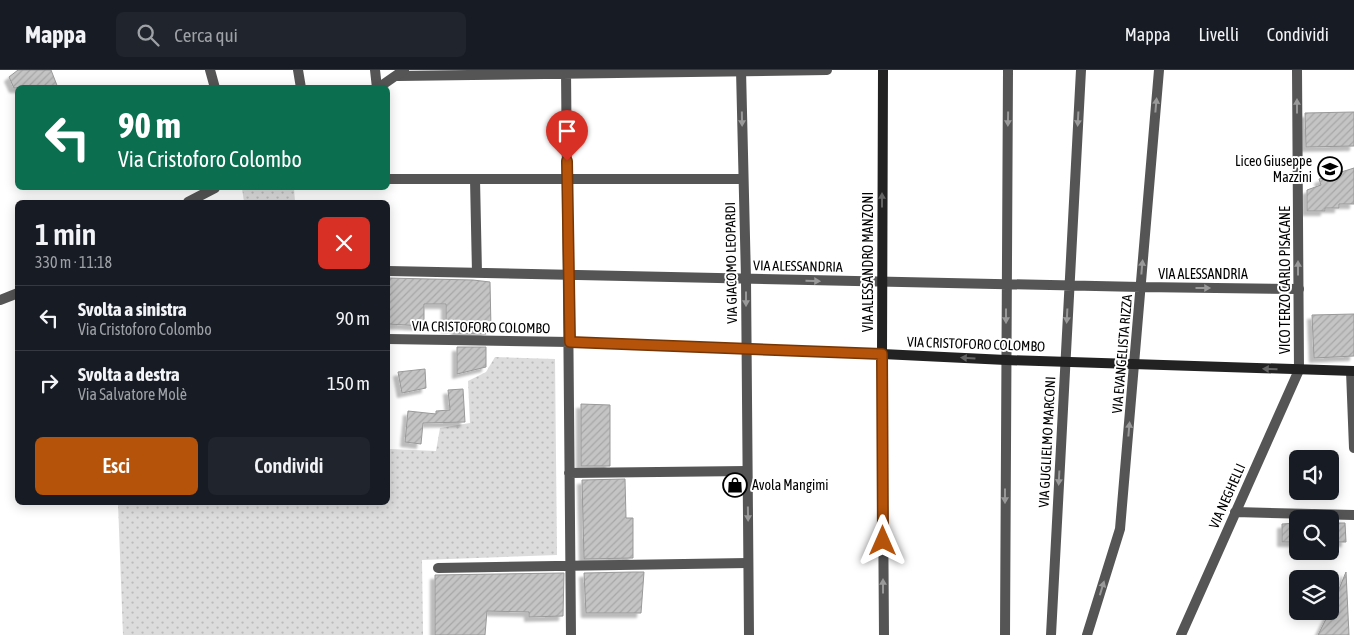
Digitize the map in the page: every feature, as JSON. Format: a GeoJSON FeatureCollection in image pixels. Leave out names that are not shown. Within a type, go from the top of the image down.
{"type":"FeatureCollection","features":[{"type":"Feature","properties":{"kind":"main road","name":"VIA ALESSANDRO MANZONI"},"geometry":{"type":"LineString","coordinates":[[882,70],[882,354]]}},
{"type":"Feature","properties":{"kind":"main road","name":"VIA CRISTOFORO COLOMBO"},"geometry":{"type":"LineString","coordinates":[[882,354],[1006,360],[1352,371]]}},
{"type":"Feature","properties":{"kind":"street"},"geometry":{"type":"LineString","coordinates":[[210,70],[214,85]]}},
{"type":"Feature","properties":{"kind":"street"},"geometry":{"type":"LineString","coordinates":[[298,70],[300,85]]}},
{"type":"Feature","properties":{"kind":"street"},"geometry":{"type":"LineString","coordinates":[[375,70],[377,85]]}},
{"type":"Feature","properties":{"kind":"street","name":"VIA GIACOMO LEOPARDI"},"geometry":{"type":"LineString","coordinates":[[741,70],[746,279],[750,635]]}},
{"type":"Feature","properties":{"kind":"street"},"geometry":{"type":"LineString","coordinates":[[382,85],[400,73],[827,70]]}},
{"type":"Feature","properties":{"kind":"street"},"geometry":{"type":"LineString","coordinates":[[1005,635],[1008,70]]}},
{"type":"Feature","properties":{"kind":"street","name":"VIA GUGLIELMO MARCONI"},"geometry":{"type":"LineString","coordinates":[[1051,635],[1081,70]]}},
{"type":"Feature","properties":{"kind":"street","name":"VIA EVANGELISTA RIZZA"},"geometry":{"type":"LineString","coordinates":[[1088,635],[1120,529],[1159,70]]}},
{"type":"Feature","properties":{"kind":"street","name":"VICO TERZO CARLO PISACANE"},"geometry":{"type":"LineString","coordinates":[[1297,70],[1299,370]]}},
{"type":"Feature","properties":{"kind":"street"},"geometry":{"type":"LineString","coordinates":[[566,71],[570,342],[571,635]]}},
{"type":"Feature","properties":{"kind":"street"},"geometry":{"type":"LineString","coordinates":[[390,179],[743,179]]}},
{"type":"Feature","properties":{"kind":"street"},"geometry":{"type":"LineString","coordinates":[[475,179],[477,274]]}},
{"type":"Feature","properties":{"kind":"street"},"geometry":{"type":"LineString","coordinates":[[192,200],[211,190]]}},
{"type":"Feature","properties":{"kind":"street","name":"VIA ALESSANDRIA"},"geometry":{"type":"LineString","coordinates":[[390,272],[1141,288],[1298,289]]}},
{"type":"Feature","properties":{"kind":"street"},"geometry":{"type":"LineString","coordinates":[[0,300],[15,294]]}},
{"type":"Feature","properties":{"kind":"street","name":"VIA CRISTOFORO COLOMBO"},"geometry":{"type":"LineString","coordinates":[[390,339],[570,342],[882,354]]}},
{"type":"Feature","properties":{"kind":"street","name":"VIA ALESSANDRO MANZONI"},"geometry":{"type":"LineString","coordinates":[[882,354],[884,635]]}},
{"type":"Feature","properties":{"kind":"street","name":"VIA NEGHELLI"},"geometry":{"type":"LineString","coordinates":[[1181,635],[1299,370]]}},
{"type":"Feature","properties":{"kind":"street"},"geometry":{"type":"LineString","coordinates":[[1352,371],[1354,448]]}},
{"type":"Feature","properties":{"kind":"street"},"geometry":{"type":"LineString","coordinates":[[570,473],[747,471]]}},
{"type":"Feature","properties":{"kind":"street"},"geometry":{"type":"LineString","coordinates":[[1235,512],[1354,515]]}},
{"type":"Feature","properties":{"kind":"street"},"geometry":{"type":"LineString","coordinates":[[438,568],[748,563]]}},
{"type":"Feature","properties":{"kind":"shaded area"},"geometry":{"type":"Polygon","coordinates":[[[242,190],[294,190],[295,200],[244,200],[242,190]]]}},
{"type":"Feature","properties":{"kind":"shaded area"},"geometry":{"type":"Polygon","coordinates":[[[495,357],[555,359],[557,555],[422,560],[423,635],[123,635],[118,505],[390,505],[390,449],[436,451],[440,428],[470,423],[468,381],[486,372],[495,357]]]}},
{"type":"Feature","properties":{"kind":"building"},"geometry":{"type":"Polygon","coordinates":[[[18,70],[51,70],[57,85],[15,85],[14,88],[9,77],[18,70]]]}},
{"type":"Feature","properties":{"kind":"building"},"geometry":{"type":"Polygon","coordinates":[[[1354,112],[1354,146],[1306,147],[1305,113],[1354,112]]]}},
{"type":"Feature","properties":{"kind":"building"},"geometry":{"type":"Polygon","coordinates":[[[1354,168],[1354,204],[1339,204],[1339,208],[1325,208],[1325,211],[1307,211],[1307,190],[1321,185],[1319,179],[1354,168]]]}},
{"type":"Feature","properties":{"kind":"building"},"geometry":{"type":"Polygon","coordinates":[[[390,278],[490,282],[491,329],[486,329],[486,334],[456,333],[456,328],[446,328],[446,304],[424,304],[424,326],[390,324],[390,278]]]}},
{"type":"Feature","properties":{"kind":"building"},"geometry":{"type":"Polygon","coordinates":[[[1354,314],[1354,356],[1314,358],[1312,315],[1354,314]]]}},
{"type":"Feature","properties":{"kind":"building"},"geometry":{"type":"Polygon","coordinates":[[[457,347],[486,347],[486,367],[457,374],[457,347]]]}},
{"type":"Feature","properties":{"kind":"building"},"geometry":{"type":"Polygon","coordinates":[[[425,369],[426,388],[402,393],[398,372],[425,369]]]}},
{"type":"Feature","properties":{"kind":"building"},"geometry":{"type":"Polygon","coordinates":[[[463,389],[465,422],[423,423],[421,444],[405,442],[408,411],[436,414],[436,411],[450,410],[448,390],[463,389]]]}},
{"type":"Feature","properties":{"kind":"building"},"geometry":{"type":"Polygon","coordinates":[[[581,404],[610,405],[610,466],[581,466],[581,404]]]}},
{"type":"Feature","properties":{"kind":"building"},"geometry":{"type":"Polygon","coordinates":[[[625,479],[626,518],[633,518],[633,558],[584,559],[582,480],[625,479]]]}},
{"type":"Feature","properties":{"kind":"building"},"geometry":{"type":"Polygon","coordinates":[[[1339,523],[1345,523],[1346,542],[1339,542],[1339,523]]]}},
{"type":"Feature","properties":{"kind":"building"},"geometry":{"type":"Polygon","coordinates":[[[1282,524],[1289,524],[1289,542],[1282,542],[1282,524]]]}},
{"type":"Feature","properties":{"kind":"building"},"geometry":{"type":"Polygon","coordinates":[[[644,572],[641,613],[586,613],[584,573],[644,572]]]}},
{"type":"Feature","properties":{"kind":"building"},"geometry":{"type":"Polygon","coordinates":[[[1346,572],[1349,635],[1318,635],[1326,620],[1339,620],[1339,589],[1346,572]]]}},
{"type":"Feature","properties":{"kind":"building"},"geometry":{"type":"Polygon","coordinates":[[[564,573],[563,616],[529,617],[529,612],[487,611],[485,635],[435,635],[435,575],[564,573]]]}},
{"type":"Feature","properties":{"kind":"place","name":"Liceo Giuseppe Mazzini"},"geometry":{"type":"Point","coordinates":[1330,169]}},
{"type":"Feature","properties":{"kind":"place","name":"Avola Mangimi"},"geometry":{"type":"Point","coordinates":[735,485]}},
{"type":"Feature","properties":{"kind":"route"},"geometry":{"type":"LineString","coordinates":[[567,161],[570,342],[882,354],[883,541]]}}]}
